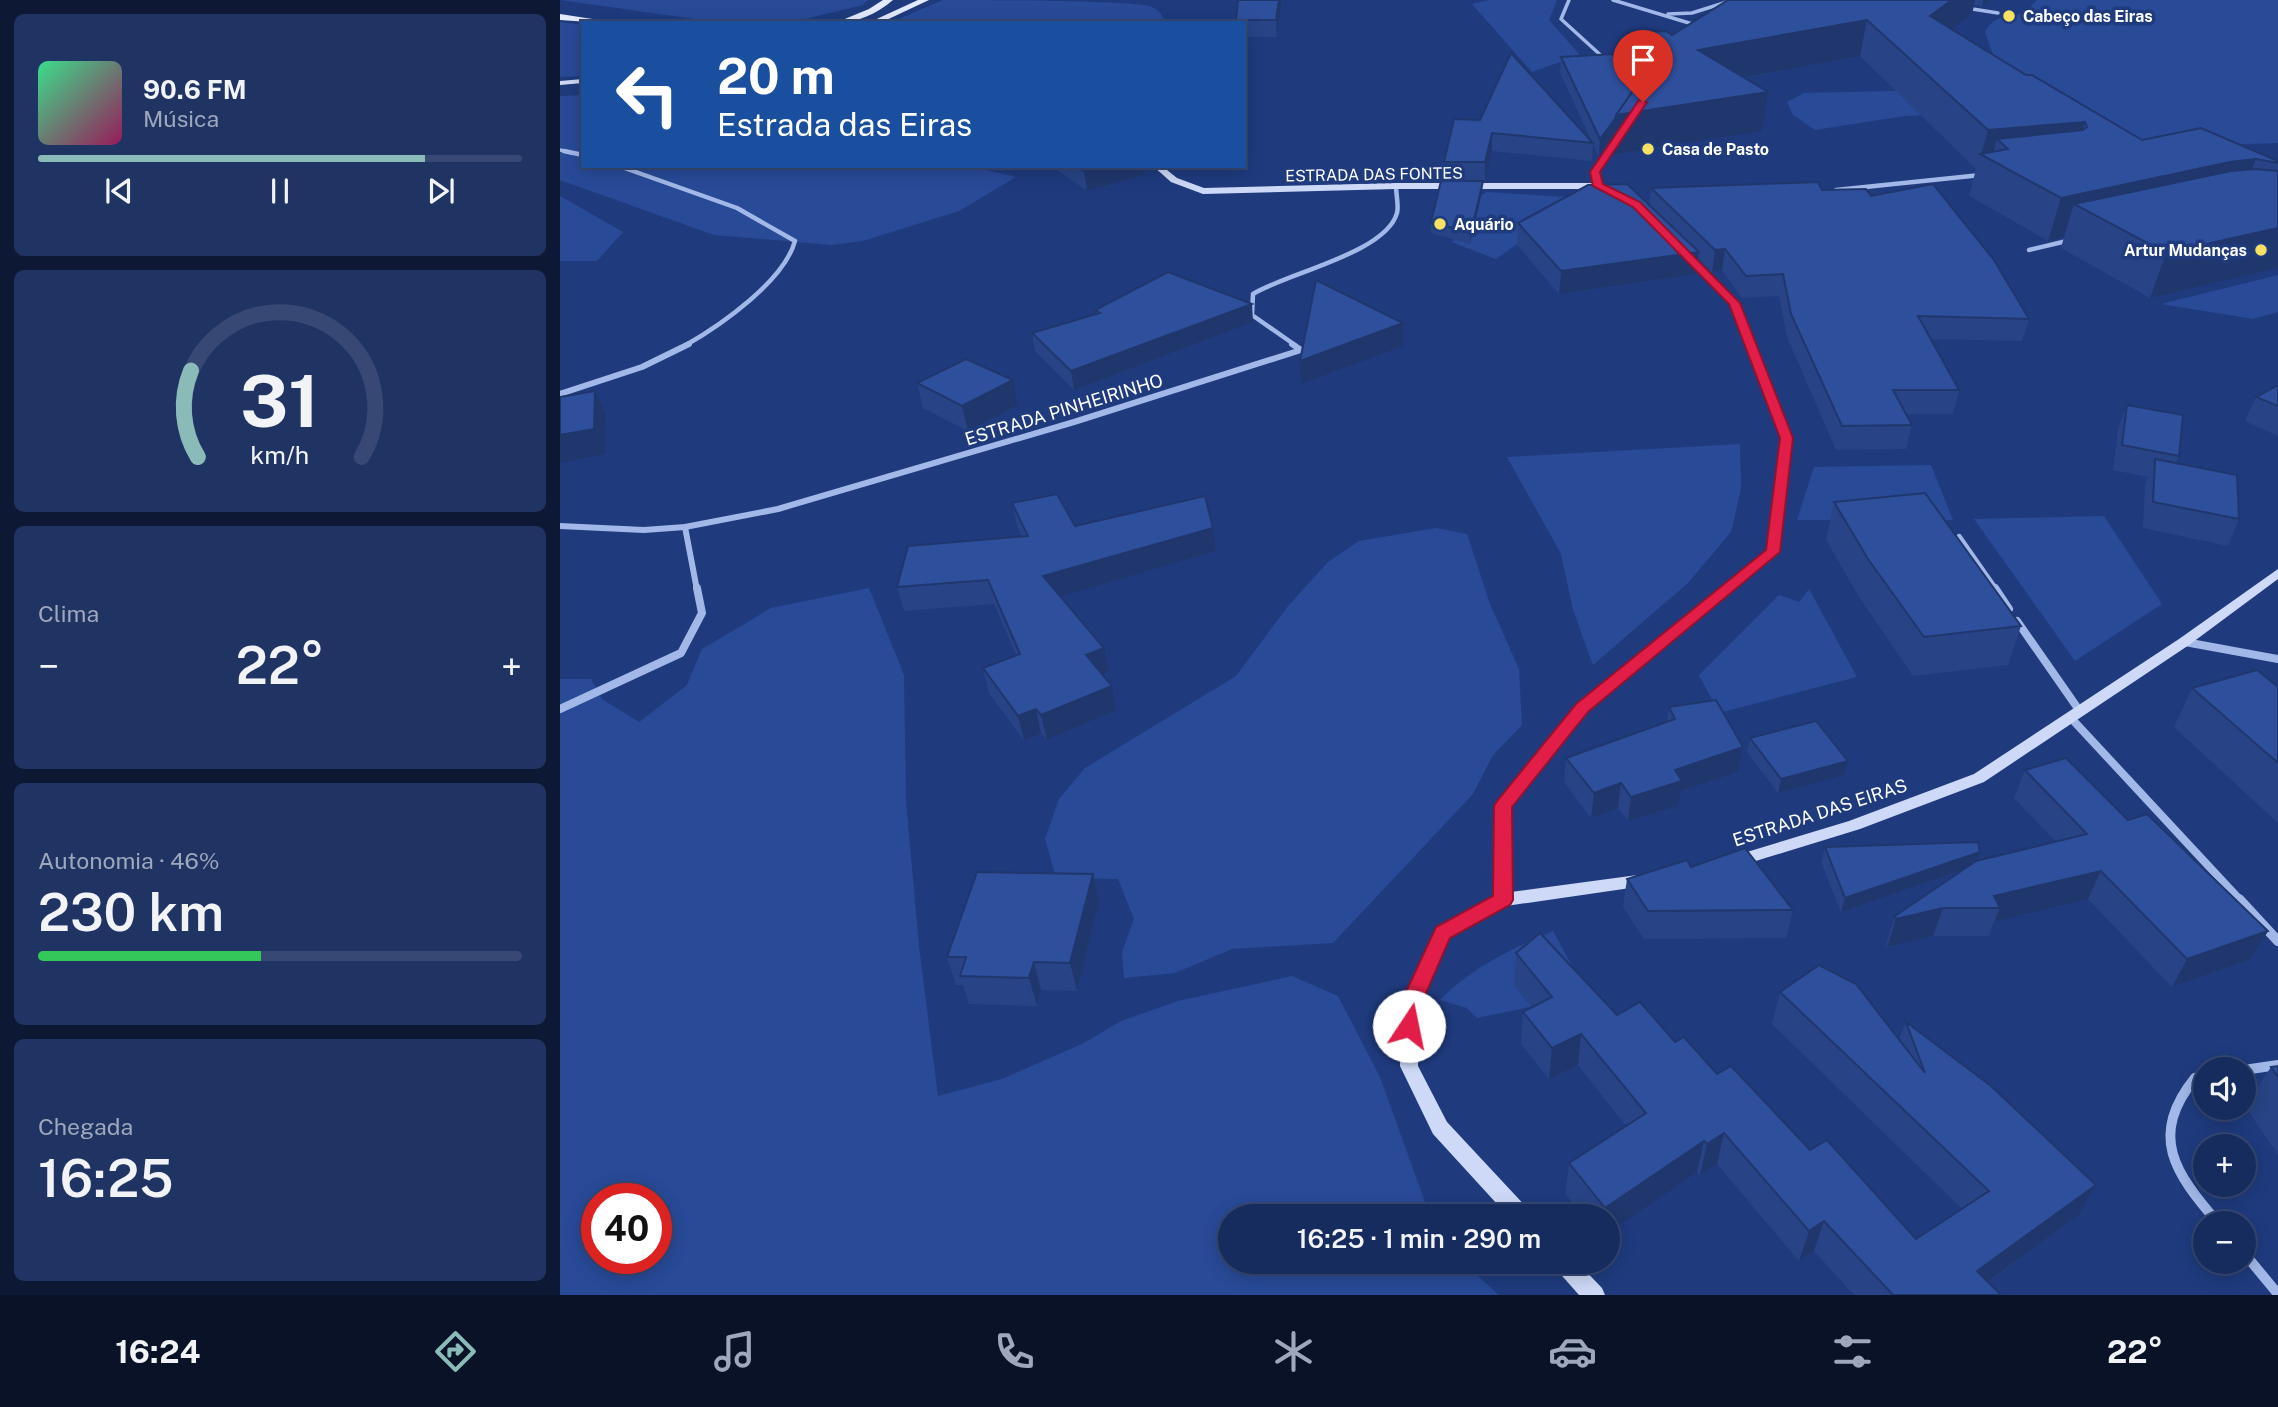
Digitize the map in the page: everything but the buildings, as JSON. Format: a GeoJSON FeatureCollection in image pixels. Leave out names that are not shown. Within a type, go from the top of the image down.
{"type":"FeatureCollection","features":[{"type":"Feature","properties":{"kind":"main road"},"geometry":{"type":"LineString","coordinates":[[844,21],[872,11],[889,0]]}},
{"type":"Feature","properties":{"kind":"main road"},"geometry":{"type":"LineString","coordinates":[[877,21],[925,0]]}},
{"type":"Feature","properties":{"kind":"main road"},"geometry":{"type":"LineString","coordinates":[[560,17],[586,21]]}},
{"type":"Feature","properties":{"kind":"street"},"geometry":{"type":"LineString","coordinates":[[1569,0],[1561,19],[1607,61]]}},
{"type":"Feature","properties":{"kind":"street"},"geometry":{"type":"LineString","coordinates":[[1612,0],[1708,29]]}},
{"type":"Feature","properties":{"kind":"street"},"geometry":{"type":"LineString","coordinates":[[1657,14],[1692,13],[1733,0]]}},
{"type":"Feature","properties":{"kind":"street"},"geometry":{"type":"LineString","coordinates":[[1960,8],[1998,13]]}},
{"type":"Feature","properties":{"kind":"street"},"geometry":{"type":"LineString","coordinates":[[560,83],[581,81]]}},
{"type":"Feature","properties":{"kind":"street"},"geometry":{"type":"LineString","coordinates":[[1620,195],[1598,186],[1595,172],[1622,132]]}},
{"type":"Feature","properties":{"kind":"street"},"geometry":{"type":"LineString","coordinates":[[560,150],[581,155]]}},
{"type":"Feature","properties":{"kind":"street"},"geometry":{"type":"LineString","coordinates":[[560,394],[611,381],[690,346],[728,319],[791,259],[795,242],[785,232],[624,168]]}},
{"type":"Feature","properties":{"kind":"street","name":"ESTRADA DAS FONTES"},"geometry":{"type":"LineString","coordinates":[[1159,168],[1174,180],[1203,191],[1396,186],[1598,186]]}},
{"type":"Feature","properties":{"kind":"street"},"geometry":{"type":"LineString","coordinates":[[1826,191],[1989,174]]}},
{"type":"Feature","properties":{"kind":"street","name":"ESTRADA PINHEIRINHO"},"geometry":{"type":"LineString","coordinates":[[560,526],[644,530],[685,527],[791,505],[1074,422],[1301,350],[1252,315],[1252,294],[1274,281],[1347,257],[1380,236],[1397,214],[1396,186]]}},
{"type":"Feature","properties":{"kind":"street"},"geometry":{"type":"LineString","coordinates":[[2029,250],[2082,238]]}},
{"type":"Feature","properties":{"kind":"street"},"geometry":{"type":"LineString","coordinates":[[1503,900],[1503,806],[1582,708],[1773,552],[1787,438],[1734,303],[1675,244]]}},
{"type":"Feature","properties":{"kind":"street"},"geometry":{"type":"LineString","coordinates":[[560,709],[681,653],[702,613],[685,527]]}},
{"type":"Feature","properties":{"kind":"street"},"geometry":{"type":"LineString","coordinates":[[1959,537],[2074,713],[2278,941]]}},
{"type":"Feature","properties":{"kind":"street","name":"ESTRADA DAS EIRAS"},"geometry":{"type":"LineString","coordinates":[[1722,865],[1854,825],[1979,778],[2184,642],[2278,573]]}},
{"type":"Feature","properties":{"kind":"street"},"geometry":{"type":"LineString","coordinates":[[2184,642],[2278,659]]}},
{"type":"Feature","properties":{"kind":"street"},"geometry":{"type":"LineString","coordinates":[[1510,1204],[1440,1128],[1409,1066],[1410,1007],[1443,933],[1503,900],[1668,877]]}},
{"type":"Feature","properties":{"kind":"street"},"geometry":{"type":"LineString","coordinates":[[2256,1068],[2278,1065]]}},
{"type":"Feature","properties":{"kind":"street"},"geometry":{"type":"LineString","coordinates":[[2193,1081],[2175,1104],[2169,1139],[2186,1186],[2208,1211]]}},
{"type":"Feature","properties":{"kind":"street"},"geometry":{"type":"LineString","coordinates":[[2256,1268],[2278,1294]]}},
{"type":"Feature","properties":{"kind":"street"},"geometry":{"type":"LineString","coordinates":[[1574,1274],[1594,1295]]}},
{"type":"Feature","properties":{"kind":"shaded area"},"geometry":{"type":"Polygon","coordinates":[[[560,0],[868,0],[863,5],[797,21],[708,21],[560,0]]]}},
{"type":"Feature","properties":{"kind":"shaded area"},"geometry":{"type":"Polygon","coordinates":[[[943,0],[1138,5],[1154,8],[1164,21],[894,21],[943,0]]]}},
{"type":"Feature","properties":{"kind":"shaded area"},"geometry":{"type":"Polygon","coordinates":[[[1489,0],[1557,0],[1549,20],[1580,55],[1532,72],[1472,4],[1489,0]]]}},
{"type":"Feature","properties":{"kind":"shaded area"},"geometry":{"type":"Polygon","coordinates":[[[2037,0],[2278,0],[2278,143],[2128,148],[1994,58],[1985,32],[1989,26],[1997,19],[2024,12],[2037,0]]]}},
{"type":"Feature","properties":{"kind":"shaded area"},"geometry":{"type":"Polygon","coordinates":[[[560,22],[581,25],[581,76],[560,77],[560,22]]]}},
{"type":"Feature","properties":{"kind":"shaded area"},"geometry":{"type":"Polygon","coordinates":[[[1979,89],[2003,112],[1905,116],[1815,130],[1793,115],[1787,102],[1804,93],[1979,89]]]}},
{"type":"Feature","properties":{"kind":"shaded area"},"geometry":{"type":"Polygon","coordinates":[[[581,95],[581,168],[978,168],[1016,177],[959,211],[863,241],[832,245],[714,235],[560,180],[560,96],[581,95]]]}},
{"type":"Feature","properties":{"kind":"shaded area"},"geometry":{"type":"Polygon","coordinates":[[[1487,192],[1582,198],[1496,259],[1451,242],[1483,223],[1450,215],[1487,192]]]}},
{"type":"Feature","properties":{"kind":"shaded area"},"geometry":{"type":"Polygon","coordinates":[[[560,196],[623,232],[597,261],[560,261],[560,196]]]}},
{"type":"Feature","properties":{"kind":"shaded area"},"geometry":{"type":"Polygon","coordinates":[[[2278,275],[2278,312],[2253,319],[2161,304],[2278,275]]]}},
{"type":"Feature","properties":{"kind":"shaded area"},"geometry":{"type":"Polygon","coordinates":[[[1740,444],[1741,489],[1731,532],[1688,583],[1593,665],[1573,610],[1561,554],[1507,457],[1740,444]]]}},
{"type":"Feature","properties":{"kind":"shaded area"},"geometry":{"type":"Polygon","coordinates":[[[1931,465],[1953,520],[1797,520],[1814,467],[1931,465]]]}},
{"type":"Feature","properties":{"kind":"shaded area"},"geometry":{"type":"Polygon","coordinates":[[[2104,516],[2162,604],[2075,661],[1974,519],[2104,516]]]}},
{"type":"Feature","properties":{"kind":"shaded area"},"geometry":{"type":"Polygon","coordinates":[[[1436,528],[1467,534],[1490,604],[1519,669],[1522,725],[1493,755],[1473,794],[1333,943],[1232,949],[1175,973],[1124,978],[1122,952],[1134,919],[1118,879],[1056,878],[1045,839],[1059,799],[1085,768],[1236,676],[1288,606],[1328,562],[1359,541],[1436,528]]]}},
{"type":"Feature","properties":{"kind":"shaded area"},"geometry":{"type":"Polygon","coordinates":[[[869,588],[904,675],[906,801],[919,946],[938,1096],[1002,1079],[1084,1043],[1121,1021],[1178,1001],[1292,976],[1338,996],[1380,1077],[1426,1204],[1218,1204],[1218,1274],[1475,1274],[1499,1295],[560,1295],[560,679],[591,679],[602,699],[639,722],[687,685],[702,649],[771,608],[869,588]]]}},
{"type":"Feature","properties":{"kind":"shaded area"},"geometry":{"type":"Polygon","coordinates":[[[1809,589],[1857,677],[1719,713],[1699,675],[1779,595],[1799,602],[1809,589]]]}},
{"type":"Feature","properties":{"kind":"shaded area"},"geometry":{"type":"Polygon","coordinates":[[[1553,931],[1588,995],[1477,1018],[1467,1008],[1440,1000],[1479,968],[1553,931]]]}},
{"type":"Feature","properties":{"kind":"place","name":"Cabeço das Eiras"},"geometry":{"type":"Point","coordinates":[2009,16]}},
{"type":"Feature","properties":{"kind":"place","name":"Casa de Pasto"},"geometry":{"type":"Point","coordinates":[1648,149]}},
{"type":"Feature","properties":{"kind":"place","name":"Aquário"},"geometry":{"type":"Point","coordinates":[1440,224]}},
{"type":"Feature","properties":{"kind":"place","name":"Artur Mudanças"},"geometry":{"type":"Point","coordinates":[2261,250]}},
{"type":"Feature","properties":{"kind":"route"},"geometry":{"type":"LineString","coordinates":[[1409,1026],[1410,1007],[1443,933],[1503,900],[1503,806],[1582,708],[1773,552],[1787,438],[1734,303],[1636,205],[1598,186],[1595,172],[1643,102]]}}]}
